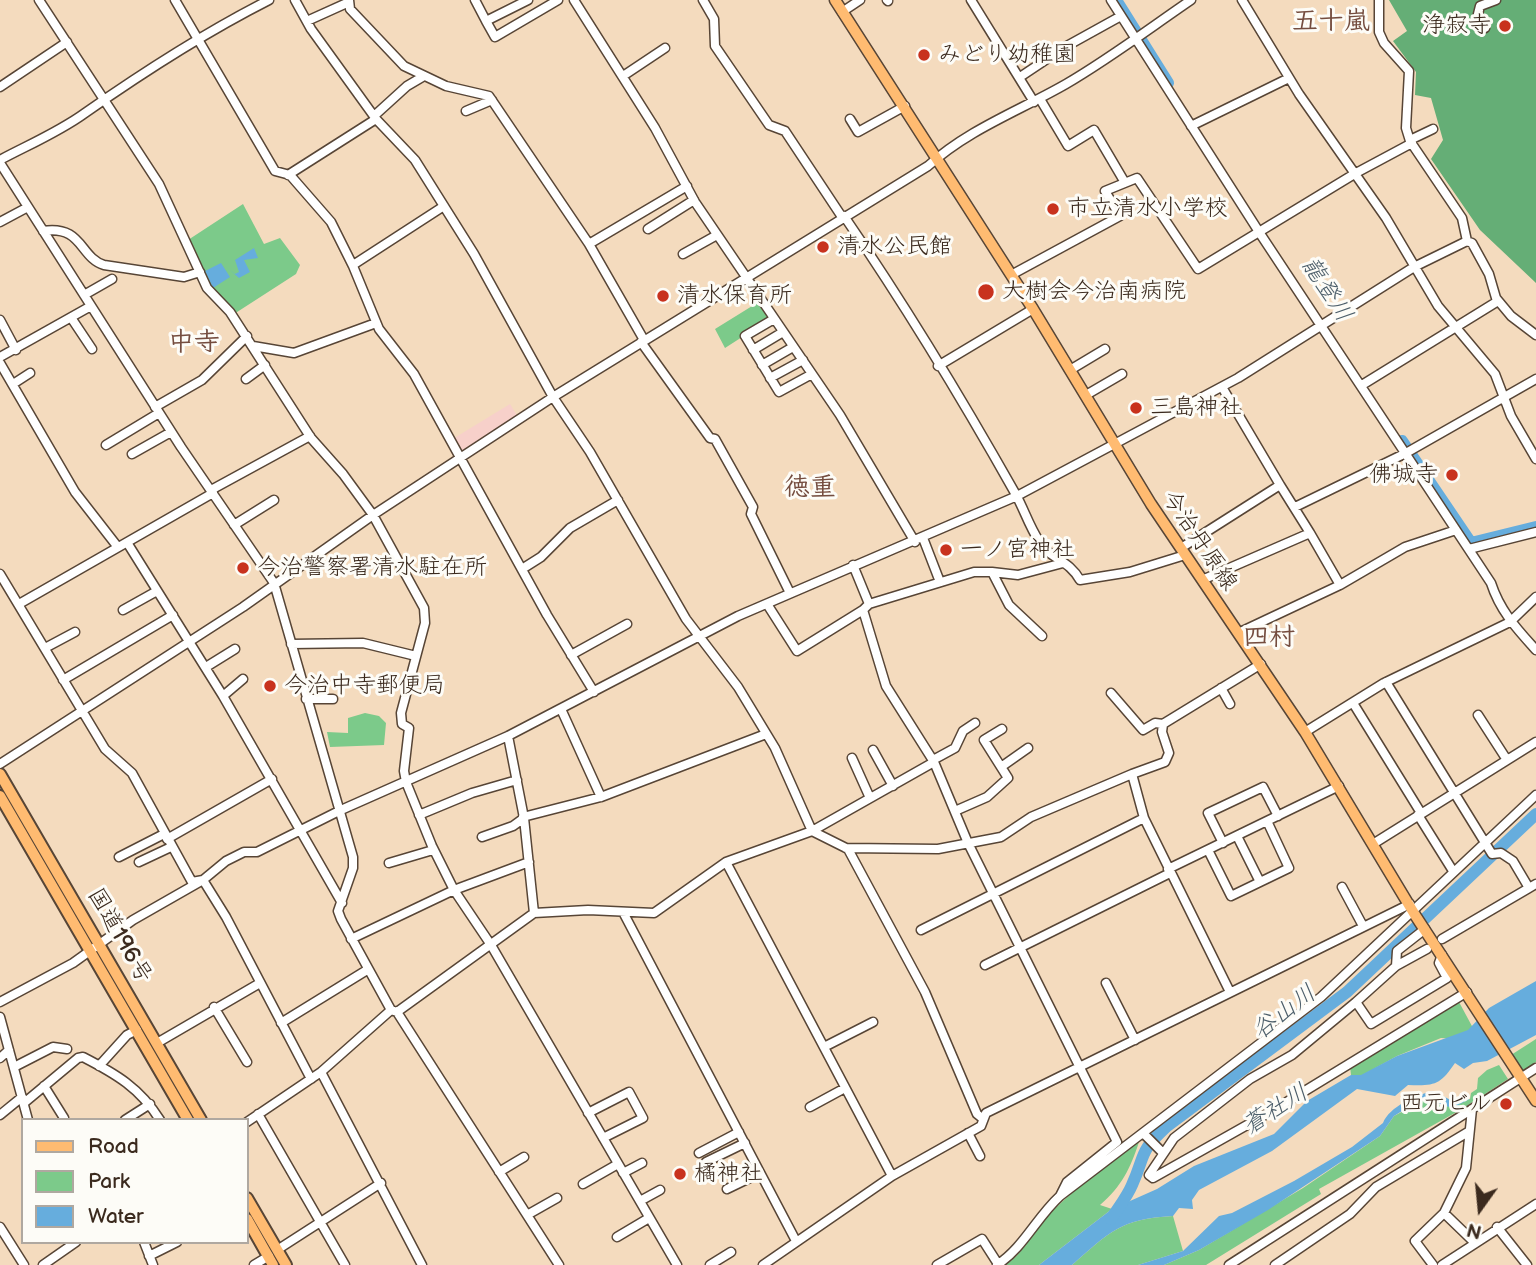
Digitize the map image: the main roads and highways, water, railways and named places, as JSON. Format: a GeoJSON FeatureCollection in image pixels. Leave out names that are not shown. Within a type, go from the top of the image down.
{"type":"FeatureCollection","features":[{"type":"Feature","properties":{"kind":"highway","name":"国道196号"},"geometry":{"type":"LineString","coordinates":[[0,774],[187,1118]]}},
{"type":"Feature","properties":{"kind":"highway","name":"国道196号"},"geometry":{"type":"LineString","coordinates":[[0,796],[200,1118]]}},
{"type":"Feature","properties":{"kind":"highway"},"geometry":{"type":"LineString","coordinates":[[248,1200],[273,1257]]}},
{"type":"Feature","properties":{"kind":"highway"},"geometry":{"type":"LineString","coordinates":[[248,1220],[273,1257],[286,1265]]}},
{"type":"Feature","properties":{"kind":"main road","name":"今治丹原線"},"geometry":{"type":"LineString","coordinates":[[835,0],[938,157],[1183,552],[1305,732],[1413,910],[1536,1101]]}},
{"type":"Feature","properties":{"kind":"water"},"geometry":{"type":"Polygon","coordinates":[[[254,248],[258,258],[244,260],[250,272],[239,278],[230,270],[235,274],[239,272],[235,260],[254,248]]]}},
{"type":"Feature","properties":{"kind":"water"},"geometry":{"type":"Polygon","coordinates":[[[221,263],[230,277],[213,288],[205,271],[221,263]]]}},
{"type":"Feature","properties":{"kind":"water"},"geometry":{"type":"Polygon","coordinates":[[[1536,981],[1536,1035],[1487,1061],[1473,1063],[1464,1069],[1455,1063],[1436,1083],[1408,1085],[1395,1096],[1357,1089],[1272,1151],[1199,1190],[1192,1200],[1193,1209],[1179,1208],[1173,1216],[1140,1220],[1117,1229],[1072,1265],[1039,1265],[1112,1209],[1157,1189],[1194,1166],[1274,1134],[1307,1101],[1351,1075],[1361,1075],[1397,1056],[1468,1030],[1489,1008],[1536,981]]]}},
{"type":"Feature","properties":{"kind":"water"},"geometry":{"type":"Polygon","coordinates":[[[1434,1091],[1454,1102],[1470,1099],[1452,1108],[1426,1099],[1415,1103],[1394,1116],[1380,1136],[1268,1210],[1199,1250],[1164,1265],[1138,1265],[1183,1251],[1219,1216],[1232,1213],[1294,1181],[1352,1147],[1383,1123],[1397,1107],[1412,1098],[1434,1091]]]}},
{"type":"Feature","properties":{"kind":"waterway","name":"龍登川"},"geometry":{"type":"LineString","coordinates":[[1116,0],[1168,83]]}},
{"type":"Feature","properties":{"kind":"waterway","name":"龍登川"},"geometry":{"type":"LineString","coordinates":[[1402,441],[1471,543],[1536,527]]}},
{"type":"Feature","properties":{"kind":"waterway","name":"谷山川"},"geometry":{"type":"LineString","coordinates":[[1111,1219],[1130,1189],[1144,1154],[1166,1127],[1347,992],[1536,814]]}},
{"type":"Feature","properties":{"kind":"place","name":"浄寂寺"},"geometry":{"type":"Point","coordinates":[1505,26]}},
{"type":"Feature","properties":{"kind":"place","name":"みどり幼稚園"},"geometry":{"type":"Point","coordinates":[924,55]}},
{"type":"Feature","properties":{"kind":"place","name":"市立清水小学校"},"geometry":{"type":"Point","coordinates":[1053,209]}},
{"type":"Feature","properties":{"kind":"place","name":"清水公民館"},"geometry":{"type":"Point","coordinates":[823,247]}},
{"type":"Feature","properties":{"kind":"place","name":"大樹会今治南病院"},"geometry":{"type":"Point","coordinates":[986,292]}},
{"type":"Feature","properties":{"kind":"place","name":"清水保育所"},"geometry":{"type":"Point","coordinates":[663,296]}},
{"type":"Feature","properties":{"kind":"place","name":"三島神社"},"geometry":{"type":"Point","coordinates":[1136,408]}},
{"type":"Feature","properties":{"kind":"place","name":"佛城寺"},"geometry":{"type":"Point","coordinates":[1452,475]}},
{"type":"Feature","properties":{"kind":"place","name":"一ノ宮神社"},"geometry":{"type":"Point","coordinates":[946,550]}},
{"type":"Feature","properties":{"kind":"place","name":"今治警察署清水駐在所"},"geometry":{"type":"Point","coordinates":[243,568]}},
{"type":"Feature","properties":{"kind":"place","name":"今治中寺郵便局"},"geometry":{"type":"Point","coordinates":[270,686]}},
{"type":"Feature","properties":{"kind":"place","name":"西元ビル"},"geometry":{"type":"Point","coordinates":[1506,1104]}},
{"type":"Feature","properties":{"kind":"place","name":"橘神社"},"geometry":{"type":"Point","coordinates":[680,1174]}},
{"type":"Feature","properties":{"kind":"district","name":"五十嵐"},"geometry":{"type":"Point","coordinates":[1331,22]}},
{"type":"Feature","properties":{"kind":"district","name":"中寺"},"geometry":{"type":"Point","coordinates":[194,343]}},
{"type":"Feature","properties":{"kind":"district","name":"徳重"},"geometry":{"type":"Point","coordinates":[810,488]}},
{"type":"Feature","properties":{"kind":"district","name":"四村"},"geometry":{"type":"Point","coordinates":[1269,638]}},
{"type":"Feature","properties":{"kind":"water label","name":"蒼社川"},"geometry":{"type":"Point","coordinates":[1276,1110]}}]}
